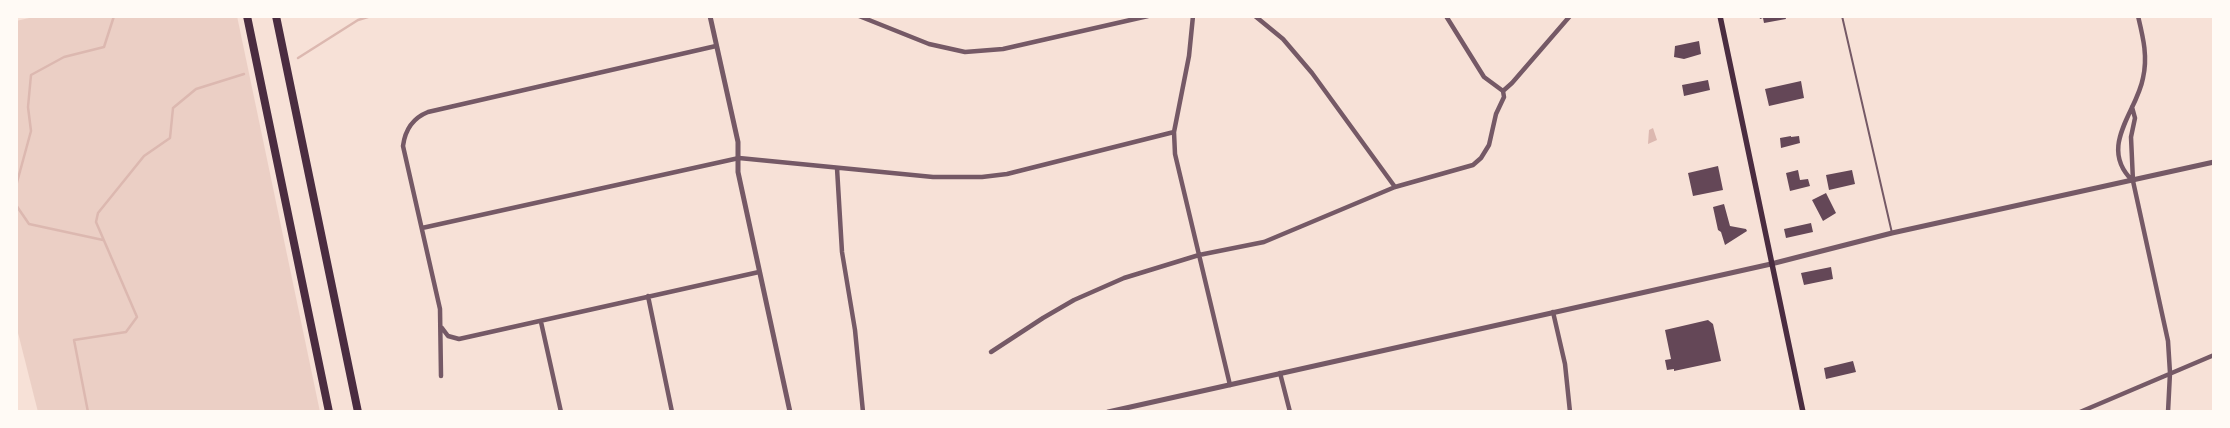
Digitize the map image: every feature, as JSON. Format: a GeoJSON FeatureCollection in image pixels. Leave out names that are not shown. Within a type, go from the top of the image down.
{"type":"FeatureCollection","features":[{"type":"Feature","properties":{"kind":"highway"},"geometry":{"type":"LineString","coordinates":[[247,16],[329,412]]}},
{"type":"Feature","properties":{"kind":"highway"},"geometry":{"type":"LineString","coordinates":[[276,16],[358,412]]}},
{"type":"Feature","properties":{"kind":"main road"},"geometry":{"type":"LineString","coordinates":[[1720,16],[1803,412]]}},
{"type":"Feature","properties":{"kind":"street"},"geometry":{"type":"LineString","coordinates":[[710,16],[738,142],[738,172],[790,412]]}},
{"type":"Feature","properties":{"kind":"street"},"geometry":{"type":"LineString","coordinates":[[859,16],[929,44],[965,52],[1003,49],[1148,16]]}},
{"type":"Feature","properties":{"kind":"street"},"geometry":{"type":"LineString","coordinates":[[1193,16],[1189,56],[1174,132],[1175,154],[1230,385]]}},
{"type":"Feature","properties":{"kind":"street"},"geometry":{"type":"LineString","coordinates":[[1255,16],[1283,39],[1312,73],[1394,188]]}},
{"type":"Feature","properties":{"kind":"street"},"geometry":{"type":"LineString","coordinates":[[991,352],[1043,318],[1090,292],[1150,269],[1199,255],[1264,242],[1394,188],[1473,165],[1481,158],[1490,145],[1496,114],[1504,97],[1503,91],[1493,84],[1477,67],[1446,16]]}},
{"type":"Feature","properties":{"kind":"street"},"geometry":{"type":"LineString","coordinates":[[1503,91],[1570,16]]}},
{"type":"Feature","properties":{"kind":"street"},"geometry":{"type":"LineString","coordinates":[[2133,182],[2120,159],[2119,143],[2124,121],[2132,107],[2145,70],[2146,48],[2138,16]]}},
{"type":"Feature","properties":{"kind":"street"},"geometry":{"type":"LineString","coordinates":[[441,376],[441,325],[437,292],[403,146],[405,135],[412,123],[428,112],[716,46]]}},
{"type":"Feature","properties":{"kind":"street"},"geometry":{"type":"LineString","coordinates":[[2132,107],[2135,118],[2131,137],[2133,182],[2168,341],[2170,373],[2168,412]]}},
{"type":"Feature","properties":{"kind":"street"},"geometry":{"type":"LineString","coordinates":[[422,228],[739,158],[933,177],[982,177],[1007,174],[1174,132]]}},
{"type":"Feature","properties":{"kind":"street"},"geometry":{"type":"LineString","coordinates":[[1108,412],[1771,264],[1892,233],[2133,182],[2214,162]]}},
{"type":"Feature","properties":{"kind":"street"},"geometry":{"type":"LineString","coordinates":[[837,168],[842,252],[855,330],[863,412]]}},
{"type":"Feature","properties":{"kind":"street"},"geometry":{"type":"LineString","coordinates":[[441,325],[448,336],[459,339],[759,272]]}},
{"type":"Feature","properties":{"kind":"street"},"geometry":{"type":"LineString","coordinates":[[648,296],[672,412]]}},
{"type":"Feature","properties":{"kind":"street"},"geometry":{"type":"LineString","coordinates":[[1554,312],[1566,364],[1570,412]]}},
{"type":"Feature","properties":{"kind":"street"},"geometry":{"type":"LineString","coordinates":[[541,322],[561,412]]}},
{"type":"Feature","properties":{"kind":"street"},"geometry":{"type":"LineString","coordinates":[[2080,412],[2214,355]]}},
{"type":"Feature","properties":{"kind":"street"},"geometry":{"type":"LineString","coordinates":[[1280,373],[1290,412]]}},
{"type":"Feature","properties":{"kind":"lane"},"geometry":{"type":"LineString","coordinates":[[1842,16],[1892,233]]}},
{"type":"Feature","properties":{"kind":"shaded area"},"geometry":{"type":"Polygon","coordinates":[[[38,16],[237,16],[320,412],[38,412],[16,325],[16,21],[38,16]]]}},
{"type":"Feature","properties":{"kind":"shaded area"},"geometry":{"type":"Polygon","coordinates":[[[1653,128],[1657,140],[1648,144],[1649,130],[1653,128]]]}},
{"type":"Feature","properties":{"kind":"building"},"geometry":{"type":"Polygon","coordinates":[[[1759,16],[1785,16],[1786,19],[1764,23],[1763,18],[1760,19],[1759,16]]]}},
{"type":"Feature","properties":{"kind":"building"},"geometry":{"type":"Polygon","coordinates":[[[1699,41],[1701,54],[1684,59],[1674,57],[1675,46],[1699,41]]]}},
{"type":"Feature","properties":{"kind":"building"},"geometry":{"type":"Polygon","coordinates":[[[1708,80],[1710,90],[1684,96],[1682,85],[1708,80]]]}},
{"type":"Feature","properties":{"kind":"building"},"geometry":{"type":"Polygon","coordinates":[[[1801,81],[1804,98],[1769,106],[1765,89],[1801,81]]]}},
{"type":"Feature","properties":{"kind":"building"},"geometry":{"type":"Polygon","coordinates":[[[1799,136],[1800,143],[1781,148],[1780,138],[1799,136]]]}},
{"type":"Feature","properties":{"kind":"building"},"geometry":{"type":"Polygon","coordinates":[[[1718,166],[1723,190],[1693,196],[1688,173],[1718,166]]]}},
{"type":"Feature","properties":{"kind":"building"},"geometry":{"type":"Polygon","coordinates":[[[1798,170],[1800,180],[1808,179],[1810,186],[1790,191],[1786,173],[1798,170]]]}},
{"type":"Feature","properties":{"kind":"building"},"geometry":{"type":"Polygon","coordinates":[[[1852,170],[1855,184],[1829,190],[1826,175],[1852,170]]]}},
{"type":"Feature","properties":{"kind":"building"},"geometry":{"type":"Polygon","coordinates":[[[1826,193],[1836,213],[1823,221],[1812,200],[1826,193]]]}},
{"type":"Feature","properties":{"kind":"building"},"geometry":{"type":"Polygon","coordinates":[[[1724,204],[1730,226],[1746,229],[1747,231],[1725,245],[1721,232],[1718,230],[1713,207],[1724,204]]]}},
{"type":"Feature","properties":{"kind":"building"},"geometry":{"type":"Polygon","coordinates":[[[1811,223],[1813,232],[1786,238],[1784,229],[1811,223]]]}},
{"type":"Feature","properties":{"kind":"building"},"geometry":{"type":"Polygon","coordinates":[[[1831,267],[1833,279],[1804,285],[1801,273],[1831,267]]]}},
{"type":"Feature","properties":{"kind":"building"},"geometry":{"type":"Polygon","coordinates":[[[1708,320],[1713,324],[1721,361],[1674,371],[1674,369],[1667,370],[1665,360],[1671,359],[1665,330],[1708,320]]]}},
{"type":"Feature","properties":{"kind":"building"},"geometry":{"type":"Polygon","coordinates":[[[1853,361],[1856,372],[1826,379],[1824,368],[1853,361]]]}},
{"type":"Feature","properties":{"kind":"waterway"},"geometry":{"type":"LineString","coordinates":[[16,186],[31,131],[28,107],[31,75],[64,57],[104,47],[114,16]]}},
{"type":"Feature","properties":{"kind":"waterway"},"geometry":{"type":"LineString","coordinates":[[298,58],[358,20],[371,16]]}},
{"type":"Feature","properties":{"kind":"waterway"},"geometry":{"type":"LineString","coordinates":[[88,412],[74,340],[126,332],[137,317],[96,222],[98,213],[144,156],[170,138],[173,108],[196,89],[244,74]]}},
{"type":"Feature","properties":{"kind":"waterway"},"geometry":{"type":"LineString","coordinates":[[16,205],[29,224],[103,240]]}}]}
